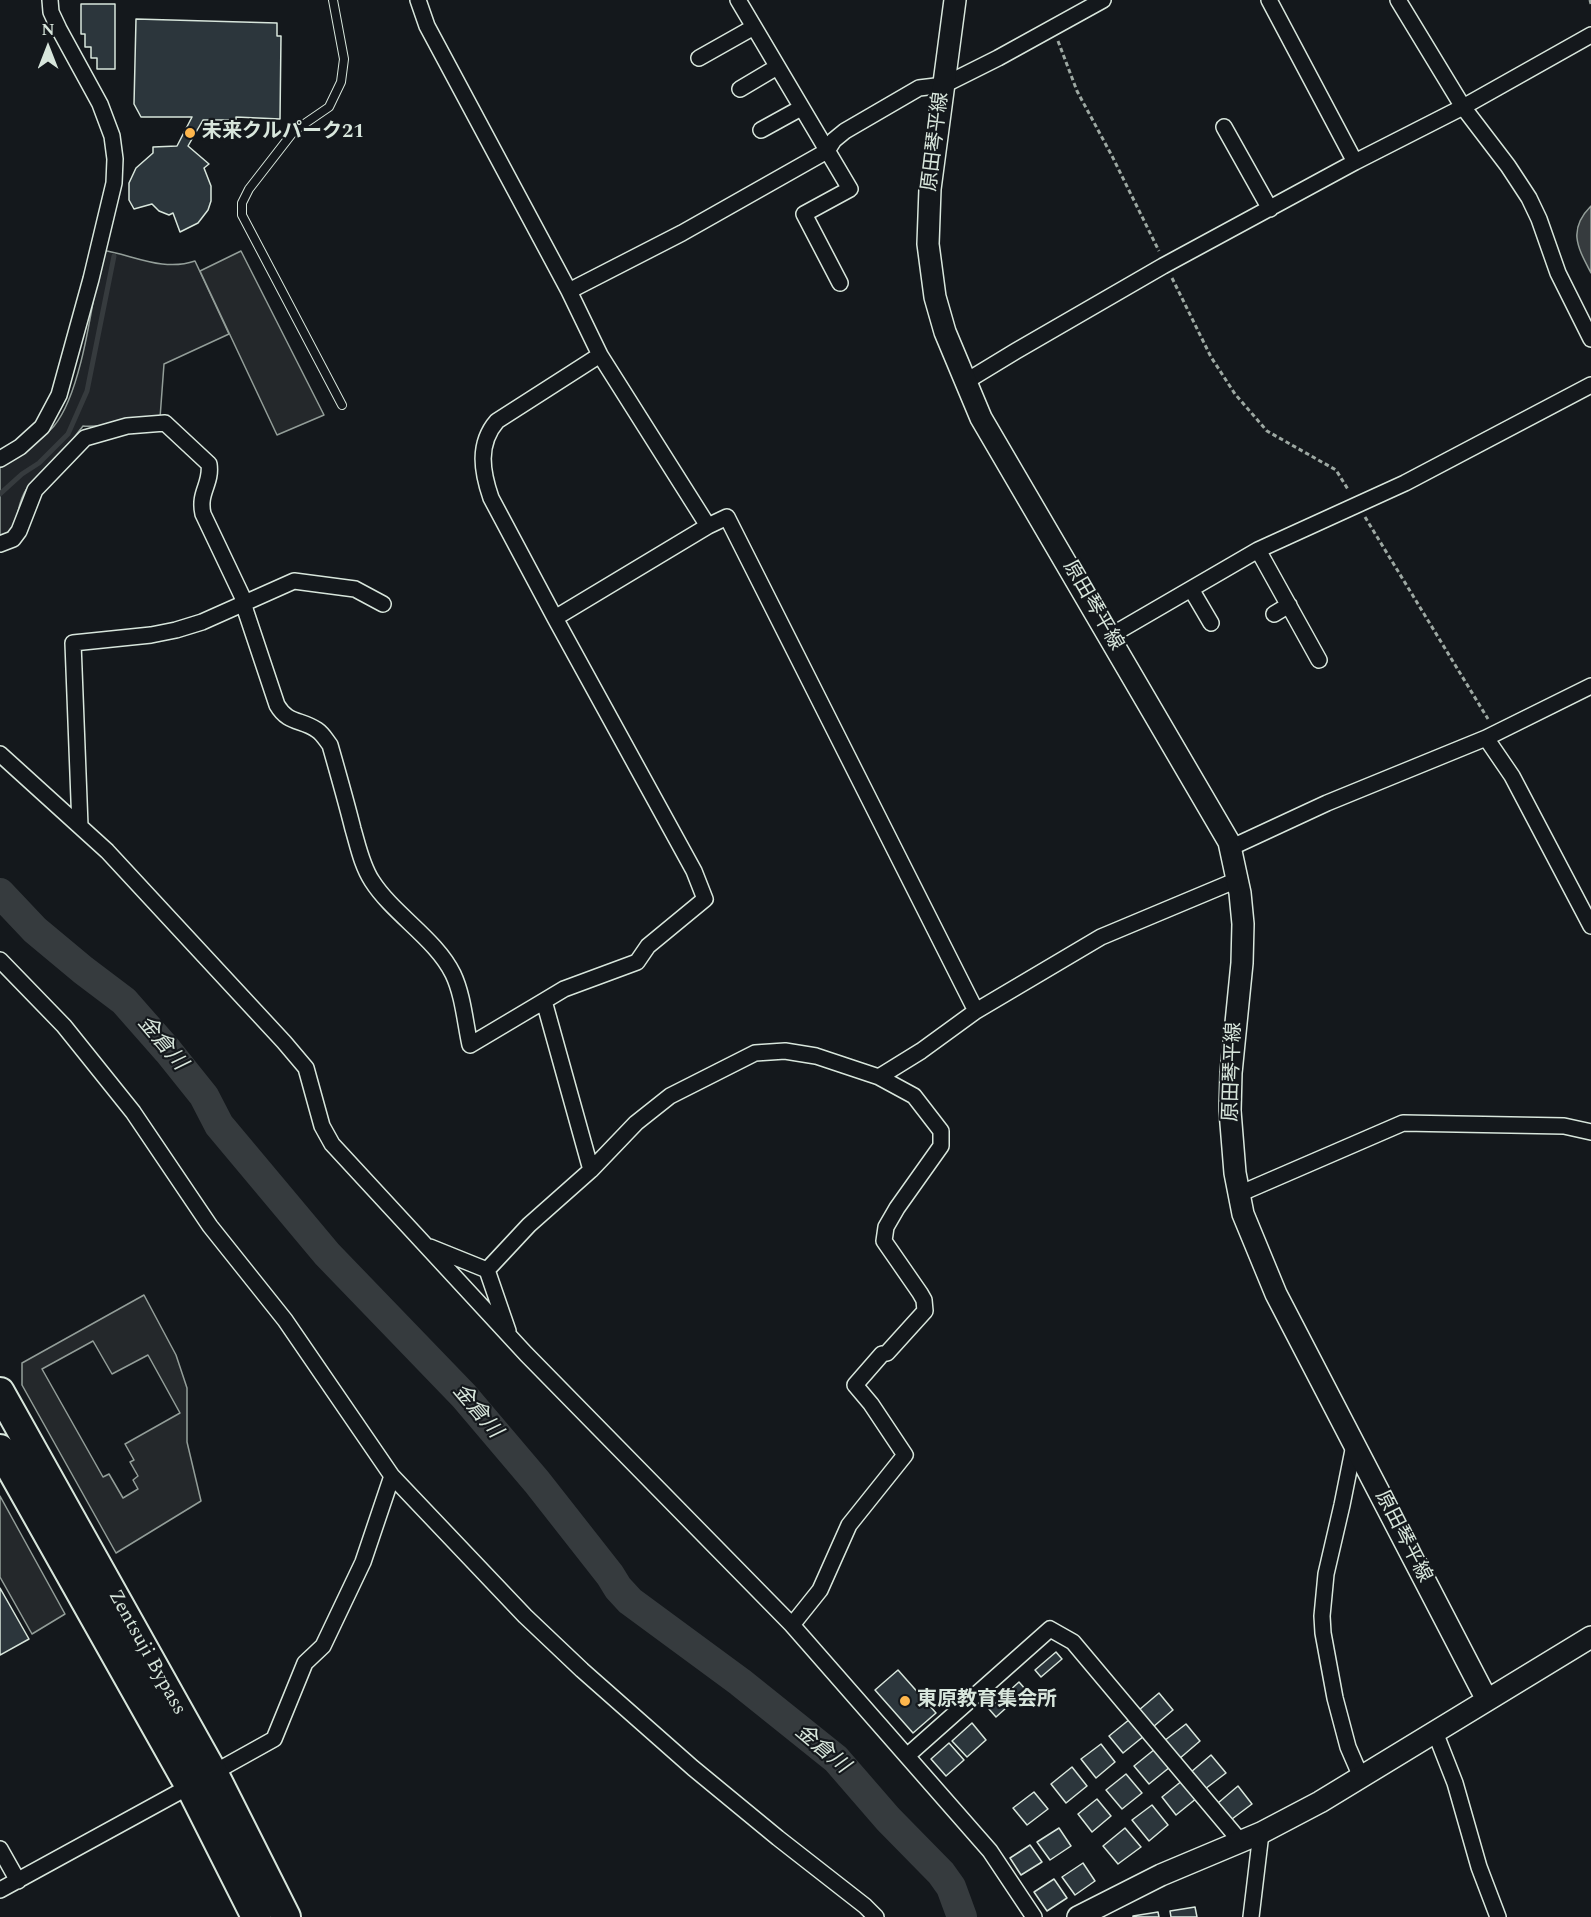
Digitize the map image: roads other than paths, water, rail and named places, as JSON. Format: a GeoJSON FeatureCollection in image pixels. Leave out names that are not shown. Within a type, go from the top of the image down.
{"type":"FeatureCollection","features":[{"type":"Feature","properties":{"kind":"highway","name":"Zentsuji Bypass"},"geometry":{"type":"LineString","coordinates":[[0,1392],[202,1779],[256,1917]]}},
{"type":"Feature","properties":{"kind":"highway","name":"Zentsuji Bypass"},"geometry":{"type":"LineString","coordinates":[[0,1449],[286,1917]]}},
{"type":"Feature","properties":{"kind":"main road","name":"原田琴平線"},"geometry":{"type":"LineString","coordinates":[[955,0],[930,189],[928,244],[935,297],[945,332],[981,418],[1229,842],[1243,924],[1230,1111],[1235,1173],[1243,1214],[1276,1294],[1487,1700]]}},
{"type":"Feature","properties":{"kind":"main road"},"geometry":{"type":"LineString","coordinates":[[1078,1917],[1161,1875],[1261,1833],[1320,1802],[1591,1637]]}},
{"type":"Feature","properties":{"kind":"street"},"geometry":{"type":"LineString","coordinates":[[0,459],[20,447],[42,427],[59,395],[91,279],[114,183],[115,159],[112,136],[100,104],[51,12],[50,0]]}},
{"type":"Feature","properties":{"kind":"street"},"geometry":{"type":"LineString","coordinates":[[418,0],[427,26],[569,291],[600,355],[708,526]]}},
{"type":"Feature","properties":{"kind":"street"},"geometry":{"type":"LineString","coordinates":[[738,0],[850,189],[804,214],[840,283]]}},
{"type":"Feature","properties":{"kind":"street"},"geometry":{"type":"LineString","coordinates":[[569,291],[682,233],[827,151],[834,140],[845,130],[919,88],[944,85],[1102,0]]}},
{"type":"Feature","properties":{"kind":"street"},"geometry":{"type":"LineString","coordinates":[[1269,0],[1355,162]]}},
{"type":"Feature","properties":{"kind":"street"},"geometry":{"type":"LineString","coordinates":[[1398,0],[1463,107],[1529,198],[1558,273],[1591,339]]}},
{"type":"Feature","properties":{"kind":"street"},"geometry":{"type":"LineString","coordinates":[[699,58],[753,27]]}},
{"type":"Feature","properties":{"kind":"street"},"geometry":{"type":"LineString","coordinates":[[965,382],[1165,265],[1355,162],[1463,107],[1591,34]]}},
{"type":"Feature","properties":{"kind":"street"},"geometry":{"type":"LineString","coordinates":[[740,89],[777,68]]}},
{"type":"Feature","properties":{"kind":"street"},"geometry":{"type":"LineString","coordinates":[[760,130],[801,108]]}},
{"type":"Feature","properties":{"kind":"street"},"geometry":{"type":"LineString","coordinates":[[1224,127],[1270,208]]}},
{"type":"Feature","properties":{"kind":"street"},"geometry":{"type":"LineString","coordinates":[[0,544],[13,539],[19,531],[35,490],[85,438],[127,426],[165,423],[209,464],[211,474],[201,503],[203,514],[243,596],[277,705],[282,714],[289,719],[316,729],[324,735],[330,745],[362,860],[370,879],[382,896],[441,956],[452,974],[470,1045],[564,989],[638,962],[648,946],[705,899],[694,871],[555,618],[491,498],[484,478],[483,464],[488,431],[497,422],[600,355]]}},
{"type":"Feature","properties":{"kind":"street"},"geometry":{"type":"LineString","coordinates":[[1110,636],[1258,550],[1405,483],[1591,385]]}},
{"type":"Feature","properties":{"kind":"street"},"geometry":{"type":"LineString","coordinates":[[555,618],[708,526],[728,517],[976,1011]]}},
{"type":"Feature","properties":{"kind":"street"},"geometry":{"type":"LineString","coordinates":[[1258,550],[1319,660]]}},
{"type":"Feature","properties":{"kind":"street"},"geometry":{"type":"LineString","coordinates":[[80,826],[73,643],[151,635],[176,630],[202,622],[294,581],[356,589],[383,604]]}},
{"type":"Feature","properties":{"kind":"street"},"geometry":{"type":"LineString","coordinates":[[1191,589],[1210,623]]}},
{"type":"Feature","properties":{"kind":"street"},"geometry":{"type":"LineString","coordinates":[[1274,614],[1289,605]]}},
{"type":"Feature","properties":{"kind":"street"},"geometry":{"type":"LineString","coordinates":[[1230,848],[1327,803],[1438,759],[1591,686]]}},
{"type":"Feature","properties":{"kind":"street"},"geometry":{"type":"LineString","coordinates":[[1491,735],[1591,926]]}},
{"type":"Feature","properties":{"kind":"street"},"geometry":{"type":"LineString","coordinates":[[0,754],[107,851],[306,1068],[322,1126],[332,1144],[510,1336],[792,1625],[990,1851],[1034,1917]]}},
{"type":"Feature","properties":{"kind":"street"},"geometry":{"type":"LineString","coordinates":[[879,1077],[921,1052],[976,1011],[1101,937],[1237,880]]}},
{"type":"Feature","properties":{"kind":"street"},"geometry":{"type":"LineString","coordinates":[[0,960],[64,1026],[133,1112],[210,1226],[285,1320],[392,1476],[525,1616],[582,1670],[693,1768],[876,1917]]}},
{"type":"Feature","properties":{"kind":"street"},"geometry":{"type":"LineString","coordinates":[[544,1001],[591,1170]]}},
{"type":"Feature","properties":{"kind":"street"},"geometry":{"type":"LineString","coordinates":[[487,1270],[529,1225],[591,1170],[636,1123],[670,1096],[755,1053],[785,1052],[816,1056],[879,1077],[914,1096],[941,1131],[941,1146],[897,1208],[886,1227],[884,1241],[920,1293],[924,1300],[925,1311],[855,1385],[871,1404],[905,1455],[849,1525],[820,1590],[792,1625]]}},
{"type":"Feature","properties":{"kind":"street"},"geometry":{"type":"LineString","coordinates":[[1239,1194],[1403,1123],[1564,1126],[1591,1132]]}},
{"type":"Feature","properties":{"kind":"street"},"geometry":{"type":"LineString","coordinates":[[425,1245],[487,1270],[510,1336]]}},
{"type":"Feature","properties":{"kind":"street"},"geometry":{"type":"LineString","coordinates":[[1354,1444],[1326,1574],[1322,1625],[1335,1698],[1348,1747],[1361,1777]]}},
{"type":"Feature","properties":{"kind":"street"},"geometry":{"type":"LineString","coordinates":[[0,1890],[274,1739],[305,1663],[323,1646],[363,1562],[392,1476]]}},
{"type":"Feature","properties":{"kind":"street"},"geometry":{"type":"LineString","coordinates":[[908,1755],[1050,1629],[1073,1642],[1241,1842]]}},
{"type":"Feature","properties":{"kind":"street"},"geometry":{"type":"LineString","coordinates":[[1435,1732],[1455,1783],[1479,1867],[1498,1917]]}},
{"type":"Feature","properties":{"kind":"street"},"geometry":{"type":"LineString","coordinates":[[1251,1917],[1261,1833]]}},
{"type":"Feature","properties":{"kind":"street"},"geometry":{"type":"LineString","coordinates":[[0,1849],[18,1881]]}},
{"type":"Feature","properties":{"kind":"lane"},"geometry":{"type":"LineString","coordinates":[[333,0],[344,59],[341,82],[329,107],[294,131],[249,189],[242,203],[242,215],[342,405]]}},
{"type":"Feature","properties":{"kind":"waterway"},"geometry":{"type":"LineString","coordinates":[[0,494],[22,474],[39,463],[68,434],[87,391],[114,256]]}},
{"type":"Feature","properties":{"kind":"waterway","name":"金倉川"},"geometry":{"type":"LineString","coordinates":[[0,893],[35,930],[124,1001],[204,1096],[219,1125],[327,1254],[464,1396],[537,1482],[630,1601],[740,1682],[836,1759],[888,1819],[941,1873],[951,1887],[962,1917]]}},
{"type":"Feature","properties":{"kind":"place","name":"未来クルパーク21"},"geometry":{"type":"Point","coordinates":[190,133]}},
{"type":"Feature","properties":{"kind":"place","name":"東原教育集会所"},"geometry":{"type":"Point","coordinates":[905,1701]}}]}
